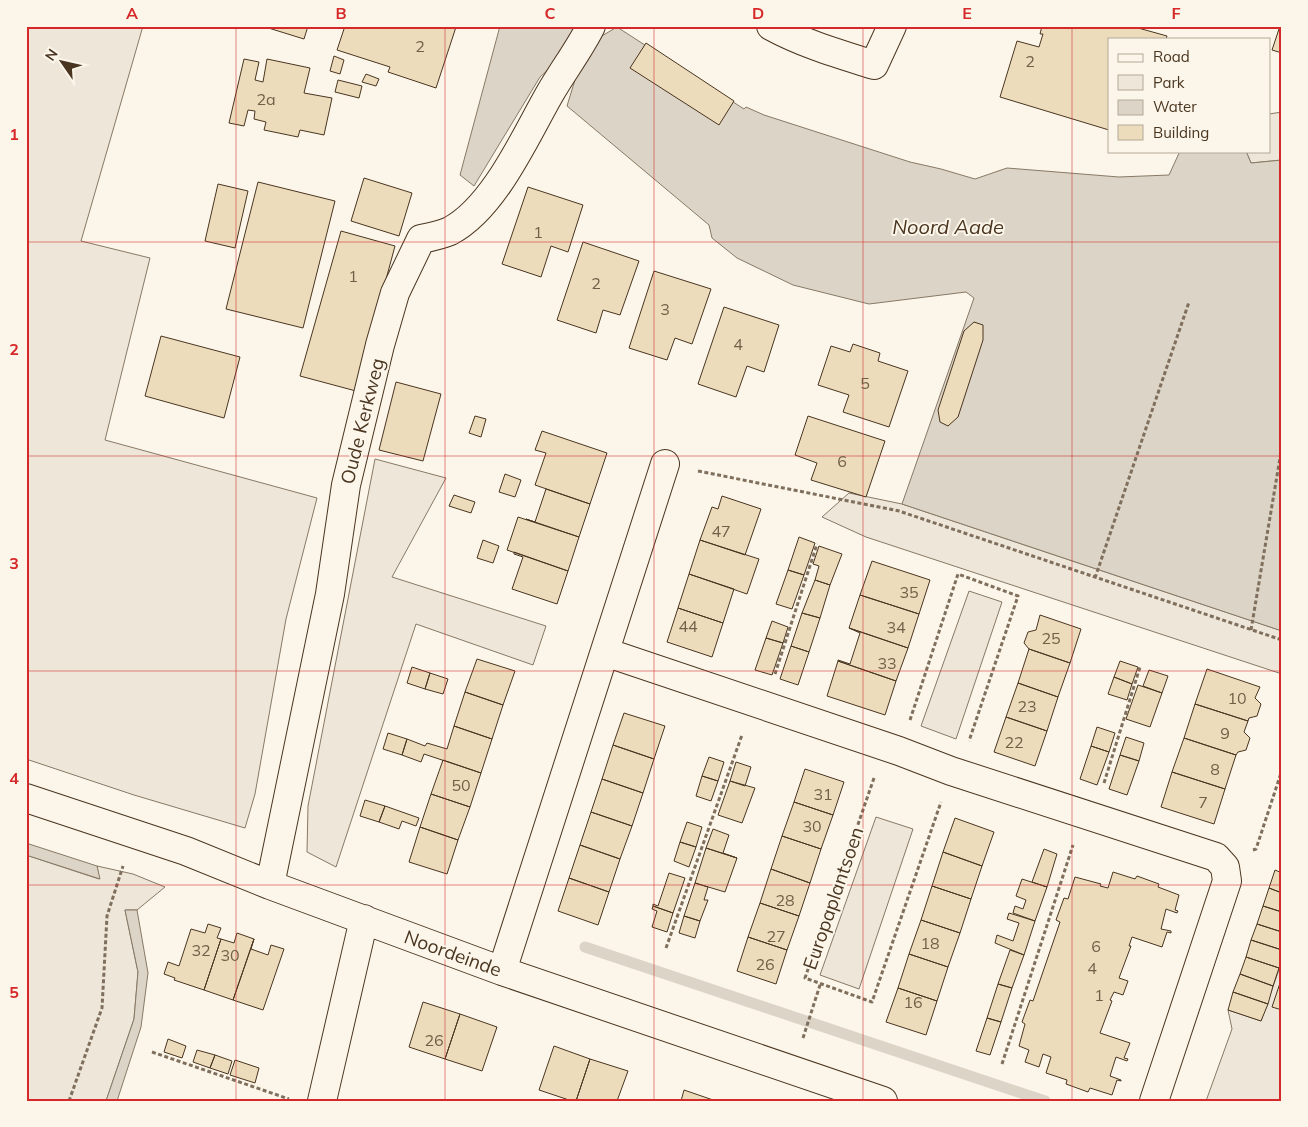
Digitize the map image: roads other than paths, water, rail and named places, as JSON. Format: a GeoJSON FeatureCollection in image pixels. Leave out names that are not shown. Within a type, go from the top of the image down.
{"type":"FeatureCollection","features":[{"type":"Feature","properties":{"kind":"street"},"geometry":{"type":"LineString","coordinates":[[771,26],[789,36],[826,51],[874,65],[892,26]]}},
{"type":"Feature","properties":{"kind":"street","name":"Oude Kerkweg"},"geometry":{"type":"LineString","coordinates":[[270,885],[330,594],[346,485],[395,293],[420,239],[450,231],[461,224],[472,214],[495,186],[589,30]]}},
{"type":"Feature","properties":{"kind":"street"},"geometry":{"type":"LineString","coordinates":[[502,971],[665,464]]}},
{"type":"Feature","properties":{"kind":"street"},"geometry":{"type":"LineString","coordinates":[[605,652],[955,772],[1216,857],[1225,867],[1227,881],[1154,1101]]}},
{"type":"Feature","properties":{"kind":"street","name":"Noordeinde"},"geometry":{"type":"LineString","coordinates":[[26,798],[186,851],[270,885],[502,971],[883,1101]]}},
{"type":"Feature","properties":{"kind":"street"},"geometry":{"type":"LineString","coordinates":[[322,1101],[364,919]]}},
{"type":"Feature","properties":{"kind":"water"},"geometry":{"type":"Polygon","coordinates":[[[500,26],[578,26],[560,59],[540,77],[474,186],[460,175],[500,26]]]}},
{"type":"Feature","properties":{"kind":"water","name":"Noord Aade"},"geometry":{"type":"Polygon","coordinates":[[[617,27],[744,109],[746,107],[764,115],[910,162],[975,179],[1007,168],[1119,177],[1169,175],[1180,152],[1246,152],[1251,163],[1282,160],[1282,631],[902,504],[974,298],[966,292],[869,304],[793,285],[737,258],[712,238],[709,225],[567,106],[578,70],[595,40],[617,27]]]}},
{"type":"Feature","properties":{"kind":"water"},"geometry":{"type":"Polygon","coordinates":[[[26,843],[97,866],[100,879],[26,855],[26,843]]]}},
{"type":"Feature","properties":{"kind":"water"},"geometry":{"type":"Polygon","coordinates":[[[125,910],[137,910],[148,973],[141,1027],[117,1101],[106,1101],[134,1019],[138,972],[125,910]]]}},
{"type":"Feature","properties":{"kind":"waterway"},"geometry":{"type":"LineString","coordinates":[[585,947],[1045,1101]]}}]}
